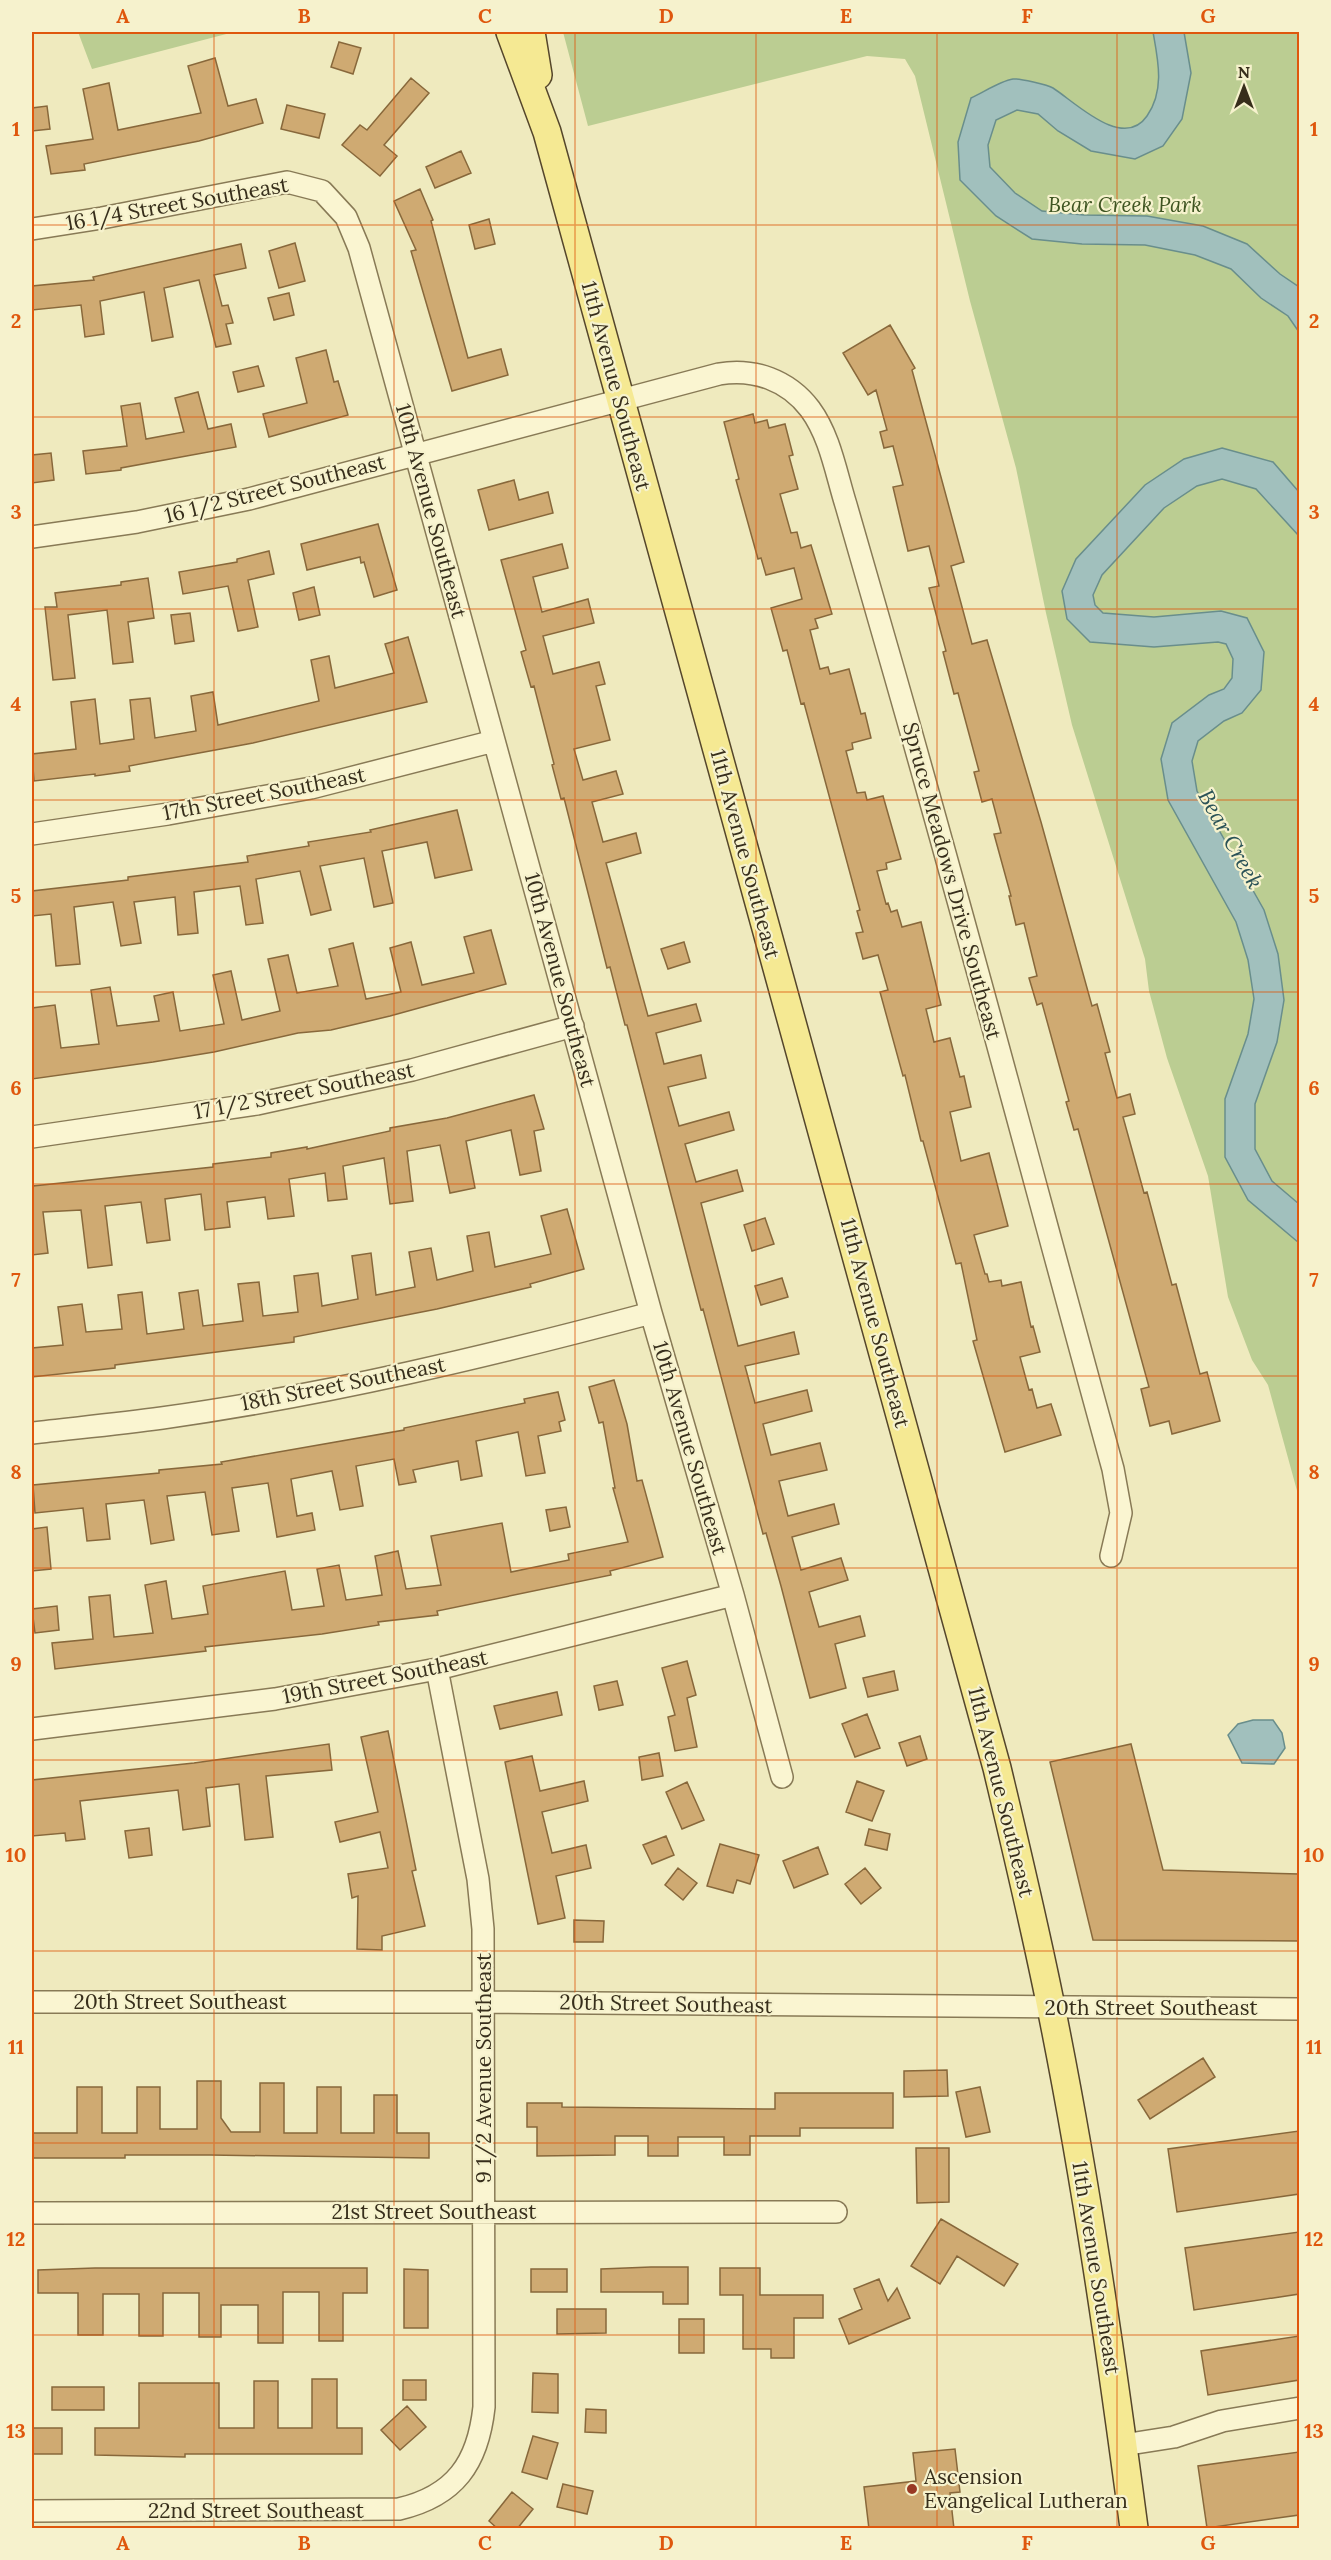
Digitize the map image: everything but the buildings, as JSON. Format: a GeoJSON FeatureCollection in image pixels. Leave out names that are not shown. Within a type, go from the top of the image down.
{"type":"FeatureCollection","features":[{"type":"Feature","properties":{"kind":"main road","name":"11th Avenue Southeast"},"geometry":{"type":"LineString","coordinates":[[510,32],[546,132],[994,1758],[1051,2007],[1096,2261],[1134,2529]]}},
{"type":"Feature","properties":{"kind":"main road","name":"11th Avenue Southeast"},"geometry":{"type":"LineString","coordinates":[[531,32],[546,132]]}},
{"type":"Feature","properties":{"kind":"street","name":"16 1/4 Street Southeast"},"geometry":{"type":"LineString","coordinates":[[32,229],[102,218],[272,183],[296,183],[322,191]]}},
{"type":"Feature","properties":{"kind":"street","name":"10th Avenue Southeast"},"geometry":{"type":"LineString","coordinates":[[322,191],[346,217],[359,248],[651,1313],[733,1595],[782,1777]]}},
{"type":"Feature","properties":{"kind":"street","name":"Spruce Meadows Drive Southeast"},"geometry":{"type":"LineString","coordinates":[[621,400],[719,374],[752,373],[777,381],[801,399],[816,418],[826,441],[905,711],[1113,1469],[1121,1513],[1111,1556]]}},
{"type":"Feature","properties":{"kind":"street","name":"16 1/2 Street Southeast"},"geometry":{"type":"LineString","coordinates":[[32,537],[137,522],[249,499],[621,400]]}},
{"type":"Feature","properties":{"kind":"street","name":"17th Street Southeast"},"geometry":{"type":"LineString","coordinates":[[32,834],[168,814],[300,790],[494,741]]}},
{"type":"Feature","properties":{"kind":"street","name":"17 1/2 Street Southeast"},"geometry":{"type":"LineString","coordinates":[[32,1137],[257,1104],[411,1070],[573,1026]]}},
{"type":"Feature","properties":{"kind":"street","name":"18th Street Southeast"},"geometry":{"type":"LineString","coordinates":[[32,1433],[163,1418],[313,1392],[437,1367],[651,1313]]}},
{"type":"Feature","properties":{"kind":"street","name":"19th Street Southeast"},"geometry":{"type":"LineString","coordinates":[[32,1729],[276,1699],[437,1669],[733,1595]]}},
{"type":"Feature","properties":{"kind":"street","name":"9 1/2 Avenue Southeast"},"geometry":{"type":"LineString","coordinates":[[437,1669],[480,1896],[484,2002],[484,2407],[479,2441],[466,2468]]}},
{"type":"Feature","properties":{"kind":"street","name":"20th Street Southeast"},"geometry":{"type":"LineString","coordinates":[[32,2002],[484,2002],[1299,2008]]}},
{"type":"Feature","properties":{"kind":"street","name":"21st Street Southeast"},"geometry":{"type":"LineString","coordinates":[[32,2213],[836,2212]]}},
{"type":"Feature","properties":{"kind":"street"},"geometry":{"type":"LineString","coordinates":[[1123,2445],[1174,2437],[1222,2421],[1299,2408]]}},
{"type":"Feature","properties":{"kind":"street","name":"22nd Street Southeast"},"geometry":{"type":"LineString","coordinates":[[32,2511],[399,2509],[421,2504],[438,2494],[455,2482],[466,2468]]}},
{"type":"Feature","properties":{"kind":"green space"},"geometry":{"type":"Polygon","coordinates":[[[78,32],[234,32],[92,69],[78,32]]]}},
{"type":"Feature","properties":{"kind":"green space","name":"Bear Creek Park"},"geometry":{"type":"Polygon","coordinates":[[[563,32],[1299,32],[1299,1498],[1268,1385],[1252,1360],[1228,1297],[1208,1176],[1167,1058],[1149,991],[1145,959],[1072,725],[1016,468],[970,301],[915,76],[905,59],[867,56],[588,126],[563,32]]]}},
{"type":"Feature","properties":{"kind":"water"},"geometry":{"type":"Polygon","coordinates":[[[1153,32],[1184,32],[1191,73],[1182,119],[1163,146],[1135,159],[1091,151],[1058,131],[1038,114],[1017,110],[996,120],[988,145],[990,167],[1015,193],[1042,211],[1084,215],[1147,216],[1203,226],[1247,244],[1280,274],[1299,287],[1299,332],[1288,316],[1261,298],[1231,269],[1195,255],[1145,245],[1082,244],[1032,239],[996,216],[960,180],[958,142],[971,98],[1008,80],[1033,82],[1053,88],[1086,112],[1113,126],[1125,128],[1137,125],[1147,116],[1153,106],[1158,85],[1158,64],[1153,32]]]}},
{"type":"Feature","properties":{"kind":"water"},"geometry":{"type":"Polygon","coordinates":[[[1222,448],[1273,462],[1299,492],[1299,536],[1256,489],[1222,479],[1197,486],[1164,508],[1102,575],[1093,595],[1095,605],[1103,613],[1154,617],[1221,611],[1247,618],[1264,652],[1261,690],[1242,713],[1224,721],[1198,741],[1192,761],[1197,791],[1264,910],[1278,954],[1284,1000],[1277,1042],[1255,1104],[1255,1149],[1272,1181],[1299,1204],[1299,1243],[1248,1200],[1225,1157],[1225,1099],[1248,1034],[1254,999],[1248,960],[1236,922],[1168,800],[1161,759],[1172,723],[1209,695],[1224,689],[1232,678],[1233,659],[1226,644],[1218,642],[1154,647],[1090,642],[1067,619],[1062,591],[1076,559],[1145,485],[1184,459],[1222,448]]]}},
{"type":"Feature","properties":{"kind":"water"},"geometry":{"type":"Polygon","coordinates":[[[1253,1720],[1273,1720],[1282,1733],[1285,1748],[1274,1764],[1242,1763],[1228,1735],[1238,1724],[1253,1720]]]}},
{"type":"Feature","properties":{"kind":"place","name":"Ascension Evangelical Lutheran"},"geometry":{"type":"Point","coordinates":[912,2489]}},
{"type":"Feature","properties":{"kind":"water label","name":"Bear Creek"},"geometry":{"type":"Point","coordinates":[1231,839]}}]}
